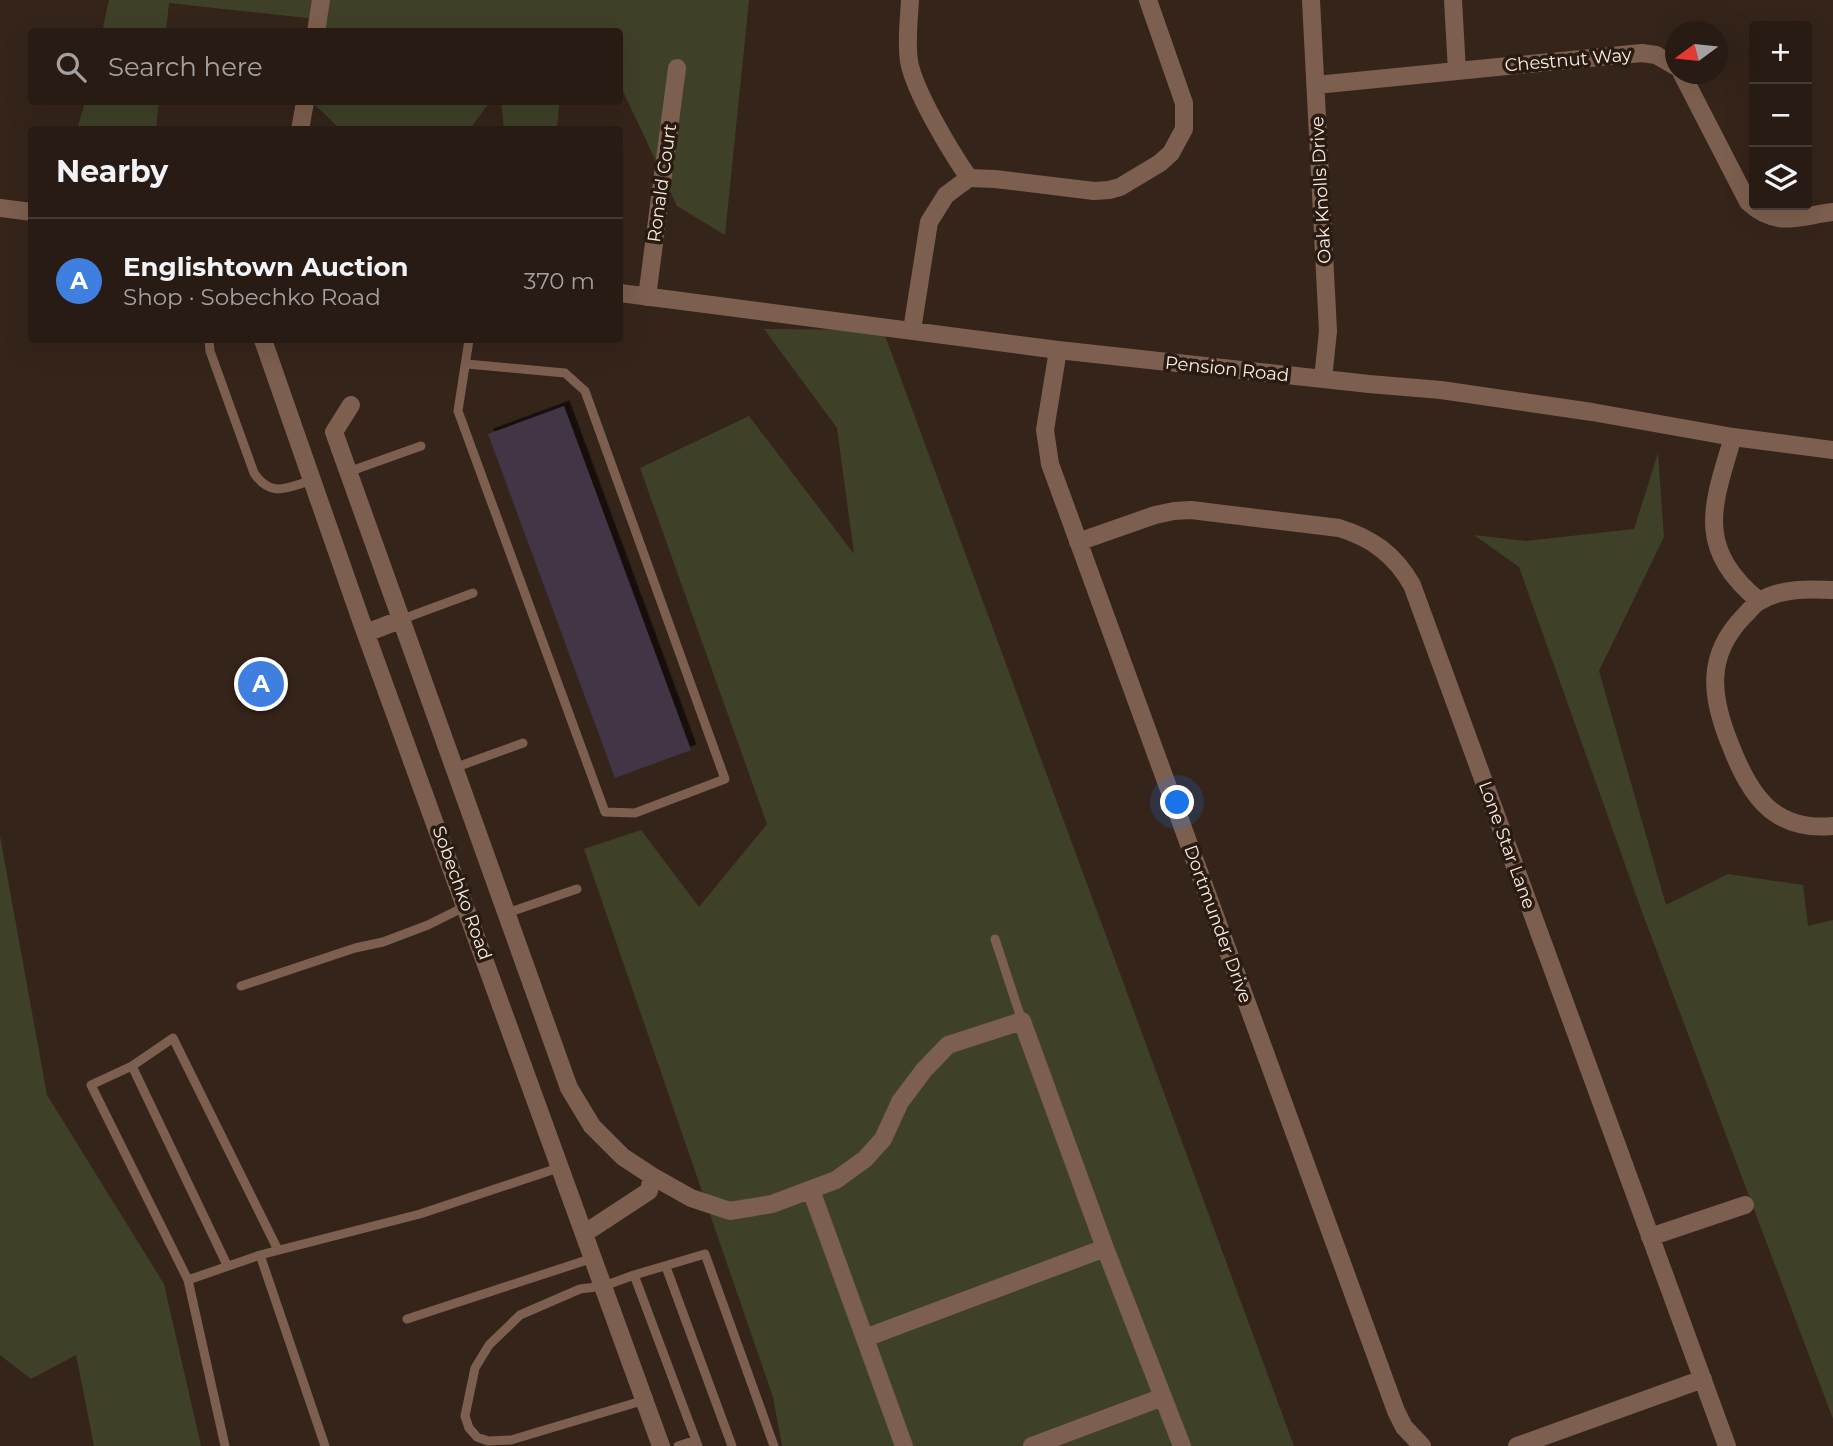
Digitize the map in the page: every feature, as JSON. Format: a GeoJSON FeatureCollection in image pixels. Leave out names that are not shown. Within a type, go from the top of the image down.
{"type":"FeatureCollection","features":[{"type":"Feature","properties":{"kind":"street"},"geometry":{"type":"LineString","coordinates":[[317,28],[321,0]]}},
{"type":"Feature","properties":{"kind":"street"},"geometry":{"type":"LineString","coordinates":[[910,0],[907,43],[910,64],[917,84],[954,157],[969,178]]}},
{"type":"Feature","properties":{"kind":"street"},"geometry":{"type":"LineString","coordinates":[[912,330],[929,222],[946,195],[969,178],[1094,191],[1109,190],[1120,187],[1160,163],[1171,153],[1184,129],[1184,103],[1148,0]]}},
{"type":"Feature","properties":{"kind":"street","name":"Oak Knolls Drive"},"geometry":{"type":"LineString","coordinates":[[1311,0],[1328,331],[1323,379]]}},
{"type":"Feature","properties":{"kind":"street"},"geometry":{"type":"LineString","coordinates":[[1453,0],[1457,71]]}},
{"type":"Feature","properties":{"kind":"street","name":"Chestnut Way"},"geometry":{"type":"LineString","coordinates":[[1316,85],[1642,53],[1656,55],[1665,60]]}},
{"type":"Feature","properties":{"kind":"street","name":"Ronald Court"},"geometry":{"type":"LineString","coordinates":[[647,297],[677,68]]}},
{"type":"Feature","properties":{"kind":"street"},"geometry":{"type":"LineString","coordinates":[[1687,84],[1748,202],[1759,213],[1773,219],[1788,219],[1833,212]]}},
{"type":"Feature","properties":{"kind":"street"},"geometry":{"type":"LineString","coordinates":[[301,126],[304,105]]}},
{"type":"Feature","properties":{"kind":"street"},"geometry":{"type":"LineString","coordinates":[[0,208],[28,212]]}},
{"type":"Feature","properties":{"kind":"street","name":"Pension Road"},"geometry":{"type":"LineString","coordinates":[[623,293],[1058,350],[1469,394],[1733,437],[1833,450]]}},
{"type":"Feature","properties":{"kind":"street","name":"Sobechko Road"},"geometry":{"type":"LineString","coordinates":[[264,343],[366,633],[661,1446]]}},
{"type":"Feature","properties":{"kind":"street","name":"Dortmunder Drive"},"geometry":{"type":"LineString","coordinates":[[1058,350],[1050,392],[1046,444],[1050,464],[1396,1411],[1404,1427],[1422,1446]]}},
{"type":"Feature","properties":{"kind":"street"},"geometry":{"type":"LineString","coordinates":[[351,405],[334,432],[569,1088],[592,1126],[624,1157],[691,1198],[730,1210],[772,1204],[836,1180],[865,1159],[883,1139],[900,1102],[924,1070],[948,1045],[1022,1021],[1105,1248],[1182,1446]]}},
{"type":"Feature","properties":{"kind":"street"},"geometry":{"type":"LineString","coordinates":[[1733,437],[1716,491],[1713,508],[1715,535],[1725,562],[1740,584],[1759,601]]}},
{"type":"Feature","properties":{"kind":"street","name":"Lone Star Lane"},"geometry":{"type":"LineString","coordinates":[[1078,542],[1155,515],[1191,510],[1339,528],[1356,533],[1381,547],[1405,573],[1417,598],[1727,1446]]}},
{"type":"Feature","properties":{"kind":"street"},"geometry":{"type":"LineString","coordinates":[[1833,590],[1796,590],[1759,601],[1733,629],[1717,661],[1714,694],[1719,717],[1742,775],[1754,795],[1782,818],[1816,827],[1833,826]]}},
{"type":"Feature","properties":{"kind":"street"},"geometry":{"type":"LineString","coordinates":[[366,633],[400,620]]}},
{"type":"Feature","properties":{"kind":"street"},"geometry":{"type":"LineString","coordinates":[[584,1233],[649,1191],[652,1176]]}},
{"type":"Feature","properties":{"kind":"street"},"geometry":{"type":"LineString","coordinates":[[811,1190],[904,1446]]}},
{"type":"Feature","properties":{"kind":"street"},"geometry":{"type":"LineString","coordinates":[[1650,1237],[1745,1205]]}},
{"type":"Feature","properties":{"kind":"street"},"geometry":{"type":"LineString","coordinates":[[865,1338],[1105,1248]]}},
{"type":"Feature","properties":{"kind":"street"},"geometry":{"type":"LineString","coordinates":[[1517,1446],[1703,1378]]}},
{"type":"Feature","properties":{"kind":"street"},"geometry":{"type":"LineString","coordinates":[[1032,1446],[1163,1396]]}},
{"type":"Feature","properties":{"kind":"lane"},"geometry":{"type":"LineString","coordinates":[[209,343],[209,351],[254,473],[260,482],[270,489],[281,489],[313,480]]}},
{"type":"Feature","properties":{"kind":"lane"},"geometry":{"type":"LineString","coordinates":[[467,364],[565,373],[585,391],[725,779],[635,813],[605,812],[458,411],[469,343]]}},
{"type":"Feature","properties":{"kind":"lane"},"geometry":{"type":"LineString","coordinates":[[348,472],[421,446]]}},
{"type":"Feature","properties":{"kind":"lane"},"geometry":{"type":"LineString","coordinates":[[400,620],[473,593]]}},
{"type":"Feature","properties":{"kind":"lane"},"geometry":{"type":"LineString","coordinates":[[454,768],[523,743]]}},
{"type":"Feature","properties":{"kind":"lane"},"geometry":{"type":"LineString","coordinates":[[507,913],[577,889]]}},
{"type":"Feature","properties":{"kind":"lane"},"geometry":{"type":"LineString","coordinates":[[242,986],[355,948],[383,943],[467,906]]}},
{"type":"Feature","properties":{"kind":"lane"},"geometry":{"type":"LineString","coordinates":[[995,939],[1022,1021]]}},
{"type":"Feature","properties":{"kind":"lane"},"geometry":{"type":"LineString","coordinates":[[225,1446],[188,1280],[92,1085],[132,1066],[173,1038],[278,1250]]}},
{"type":"Feature","properties":{"kind":"lane"},"geometry":{"type":"LineString","coordinates":[[132,1066],[227,1265]]}},
{"type":"Feature","properties":{"kind":"lane"},"geometry":{"type":"LineString","coordinates":[[188,1280],[260,1255],[420,1214],[561,1167]]}},
{"type":"Feature","properties":{"kind":"lane"},"geometry":{"type":"LineString","coordinates":[[645,1400],[511,1440],[488,1441],[477,1437],[469,1428],[465,1416],[475,1368],[489,1345],[520,1315],[580,1289],[604,1286],[705,1254],[774,1446]]}},
{"type":"Feature","properties":{"kind":"lane"},"geometry":{"type":"LineString","coordinates":[[260,1255],[325,1446]]}},
{"type":"Feature","properties":{"kind":"lane"},"geometry":{"type":"LineString","coordinates":[[407,1318],[593,1258]]}},
{"type":"Feature","properties":{"kind":"lane"},"geometry":{"type":"LineString","coordinates":[[666,1267],[732,1446]]}},
{"type":"Feature","properties":{"kind":"lane"},"geometry":{"type":"LineString","coordinates":[[634,1275],[697,1443],[678,1446]]}},
{"type":"Feature","properties":{"kind":"green space"},"geometry":{"type":"Polygon","coordinates":[[[109,0],[749,0],[725,235],[677,206],[623,91],[623,28],[316,28],[316,19],[169,3],[166,28],[103,28],[109,0]]]}},
{"type":"Feature","properties":{"kind":"green space"},"geometry":{"type":"Polygon","coordinates":[[[84,105],[159,105],[156,126],[78,126],[84,105]]]}},
{"type":"Feature","properties":{"kind":"green space"},"geometry":{"type":"Polygon","coordinates":[[[315,105],[488,105],[472,126],[337,126],[315,105]]]}},
{"type":"Feature","properties":{"kind":"green space"},"geometry":{"type":"Polygon","coordinates":[[[501,105],[559,105],[557,126],[504,126],[501,105]]]}},
{"type":"Feature","properties":{"kind":"green space"},"geometry":{"type":"Polygon","coordinates":[[[764,329],[883,330],[1294,1446],[782,1446],[773,1397],[584,849],[641,830],[699,907],[767,824],[640,468],[749,416],[854,554],[837,428],[764,329]]]}},
{"type":"Feature","properties":{"kind":"green space"},"geometry":{"type":"Polygon","coordinates":[[[1658,453],[1664,537],[1599,671],[1666,905],[1728,874],[1803,885],[1808,926],[1833,920],[1833,1419],[1642,912],[1519,567],[1474,535],[1526,541],[1634,529],[1658,453]]]}},
{"type":"Feature","properties":{"kind":"green space"},"geometry":{"type":"Polygon","coordinates":[[[0,836],[47,1095],[164,1284],[201,1446],[94,1446],[76,1355],[31,1379],[0,1355],[0,836]]]}},
{"type":"Feature","properties":{"kind":"building"},"geometry":{"type":"Polygon","coordinates":[[[564,406],[691,750],[615,778],[488,434],[564,406]]]}},
{"type":"Feature","properties":{"kind":"place","name":"Englishtown Auction"},"geometry":{"type":"Point","coordinates":[261,684]}}]}
